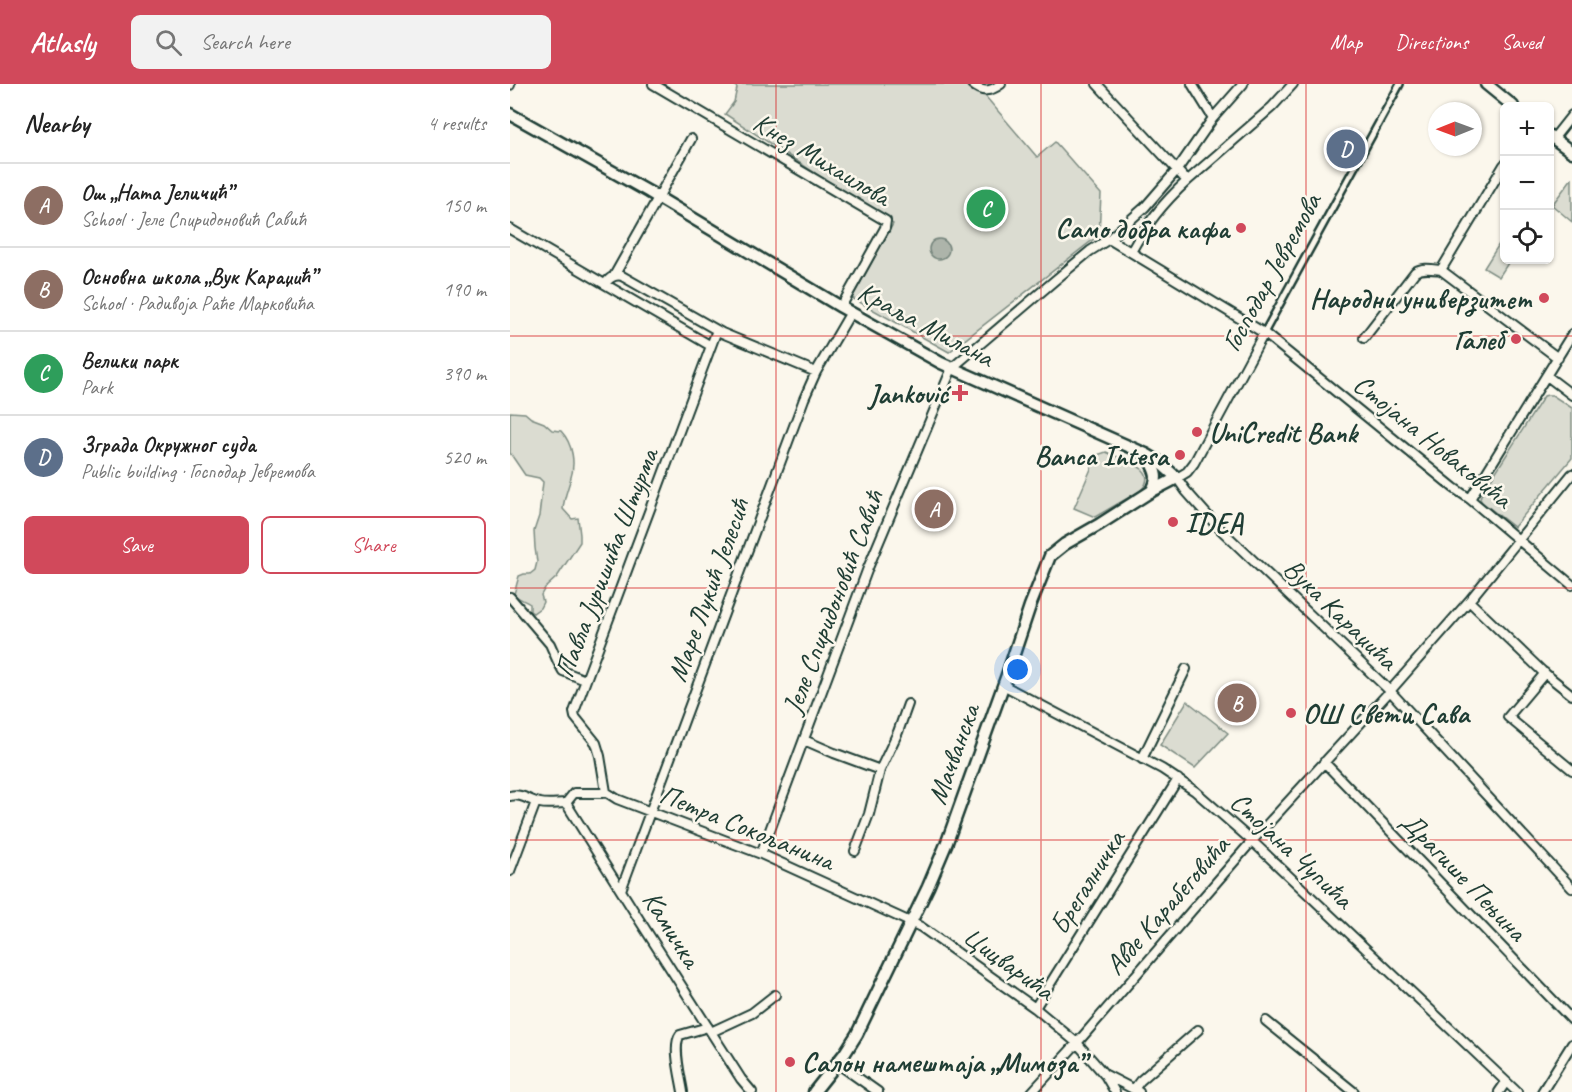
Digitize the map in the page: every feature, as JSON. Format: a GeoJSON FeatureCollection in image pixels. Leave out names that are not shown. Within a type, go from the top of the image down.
{"type":"FeatureCollection","features":[{"type":"Feature","properties":{"kind":"main road"},"geometry":{"type":"LineString","coordinates":[[1486,84],[1508,102]]}},
{"type":"Feature","properties":{"kind":"main road","name":"Краља Милана"},"geometry":{"type":"LineString","coordinates":[[510,114],[658,198],[846,310],[952,368],[1146,454],[1158,461],[1177,478]]}},
{"type":"Feature","properties":{"kind":"main road"},"geometry":{"type":"LineString","coordinates":[[1554,139],[1572,153]]}},
{"type":"Feature","properties":{"kind":"main road"},"geometry":{"type":"LineString","coordinates":[[1146,454],[1155,469],[1157,480],[1150,492]]}},
{"type":"Feature","properties":{"kind":"main road","name":"Мачванска"},"geometry":{"type":"LineString","coordinates":[[814,1092],[857,1034],[947,842],[1030,606],[1050,556],[1065,544],[1177,478]]}},
{"type":"Feature","properties":{"kind":"street","name":"Кнез Михаилова"},"geometry":{"type":"LineString","coordinates":[[653,84],[886,221],[885,228],[846,310]]}},
{"type":"Feature","properties":{"kind":"street"},"geometry":{"type":"LineString","coordinates":[[972,84],[984,92],[1001,84]]}},
{"type":"Feature","properties":{"kind":"street"},"geometry":{"type":"LineString","coordinates":[[1097,84],[1187,180]]}},
{"type":"Feature","properties":{"kind":"street"},"geometry":{"type":"LineString","coordinates":[[1192,84],[1213,118]]}},
{"type":"Feature","properties":{"kind":"street"},"geometry":{"type":"LineString","coordinates":[[952,368],[1145,207],[1177,170],[1213,118],[1243,84]]}},
{"type":"Feature","properties":{"kind":"street"},"geometry":{"type":"LineString","coordinates":[[1131,252],[1154,214],[1171,195],[1272,107],[1293,84]]}},
{"type":"Feature","properties":{"kind":"street","name":"Господар Јевремова"},"geometry":{"type":"LineString","coordinates":[[1177,478],[1187,472],[1194,463],[1400,84]]}},
{"type":"Feature","properties":{"kind":"street"},"geometry":{"type":"LineString","coordinates":[[1554,134],[1572,115]]}},
{"type":"Feature","properties":{"kind":"street"},"geometry":{"type":"LineString","coordinates":[[605,284],[614,276],[691,139]]}},
{"type":"Feature","properties":{"kind":"street"},"geometry":{"type":"LineString","coordinates":[[1440,270],[1500,172]]}},
{"type":"Feature","properties":{"kind":"street"},"geometry":{"type":"LineString","coordinates":[[510,228],[711,346]]}},
{"type":"Feature","properties":{"kind":"street","name":"Стојана Новаковића"},"geometry":{"type":"LineString","coordinates":[[1108,239],[1264,333],[1572,585]]}},
{"type":"Feature","properties":{"kind":"street"},"geometry":{"type":"LineString","coordinates":[[1364,338],[1415,272],[1419,269],[1440,270],[1558,358]]}},
{"type":"Feature","properties":{"kind":"street"},"geometry":{"type":"LineString","coordinates":[[614,276],[619,275],[626,278],[717,330],[816,372]]}},
{"type":"Feature","properties":{"kind":"street","name":"Маре Лукић Јелесић"},"geometry":{"type":"LineString","coordinates":[[621,890],[762,511],[816,372],[846,310]]}},
{"type":"Feature","properties":{"kind":"street","name":"Павла Јуришића Штурма"},"geometry":{"type":"LineString","coordinates":[[606,792],[596,743],[575,717],[574,712],[717,330]]}},
{"type":"Feature","properties":{"kind":"street"},"geometry":{"type":"LineString","coordinates":[[1470,500],[1572,334]]}},
{"type":"Feature","properties":{"kind":"street","name":"Јеле Спиридоновић Савић"},"geometry":{"type":"LineString","coordinates":[[761,854],[878,544],[952,368]]}},
{"type":"Feature","properties":{"kind":"street"},"geometry":{"type":"LineString","coordinates":[[1547,376],[1572,395]]}},
{"type":"Feature","properties":{"kind":"street","name":"Авде Карабеговића"},"geometry":{"type":"LineString","coordinates":[[1032,1092],[1252,841],[1390,692],[1469,601],[1572,474]]}},
{"type":"Feature","properties":{"kind":"street","name":"Вука Караџића"},"geometry":{"type":"LineString","coordinates":[[1177,478],[1217,526],[1390,692],[1572,888]]}},
{"type":"Feature","properties":{"kind":"street"},"geometry":{"type":"LineString","coordinates":[[510,597],[550,644],[563,671],[585,680]]}},
{"type":"Feature","properties":{"kind":"street"},"geometry":{"type":"LineString","coordinates":[[1469,601],[1545,673],[1572,695]]}},
{"type":"Feature","properties":{"kind":"street"},"geometry":{"type":"LineString","coordinates":[[1142,759],[1186,669]]}},
{"type":"Feature","properties":{"kind":"street"},"geometry":{"type":"LineString","coordinates":[[1545,673],[1508,717],[1572,770]]}},
{"type":"Feature","properties":{"kind":"street","name":"Стојана Чупића"},"geometry":{"type":"LineString","coordinates":[[1004,685],[1142,759],[1195,791],[1252,841],[1517,1092]]}},
{"type":"Feature","properties":{"kind":"street"},"geometry":{"type":"LineString","coordinates":[[855,851],[869,814],[880,770],[908,704]]}},
{"type":"Feature","properties":{"kind":"street"},"geometry":{"type":"LineString","coordinates":[[804,740],[880,770]]}},
{"type":"Feature","properties":{"kind":"street","name":"Драгише Пењина"},"geometry":{"type":"LineString","coordinates":[[1324,762],[1572,1020]]}},
{"type":"Feature","properties":{"kind":"street","name":"Брегалничка"},"geometry":{"type":"LineString","coordinates":[[1035,1008],[1178,779]]}},
{"type":"Feature","properties":{"kind":"street","name":"Петра Сокољанина"},"geometry":{"type":"LineString","coordinates":[[566,803],[574,793],[601,794],[606,792],[617,799],[761,854],[911,923]]}},
{"type":"Feature","properties":{"kind":"street"},"geometry":{"type":"LineString","coordinates":[[510,796],[524,796],[542,804],[566,803]]}},
{"type":"Feature","properties":{"kind":"street"},"geometry":{"type":"LineString","coordinates":[[510,871],[536,802]]}},
{"type":"Feature","properties":{"kind":"street","name":"Камичка"},"geometry":{"type":"LineString","coordinates":[[566,803],[741,1079],[747,1092]]}},
{"type":"Feature","properties":{"kind":"street","name":"Цицварића"},"geometry":{"type":"LineString","coordinates":[[911,923],[921,927],[1035,1008],[1077,1043],[1104,1074]]}},
{"type":"Feature","properties":{"kind":"street"},"geometry":{"type":"LineString","coordinates":[[683,1092],[677,1039],[680,1035],[710,1030],[752,1013],[775,995]]}},
{"type":"Feature","properties":{"kind":"street"},"geometry":{"type":"LineString","coordinates":[[1266,1021],[1354,1092]]}},
{"type":"Feature","properties":{"kind":"street"},"geometry":{"type":"LineString","coordinates":[[1104,1074],[1137,1091],[1140,1081],[1198,1030]]}},
{"type":"Feature","properties":{"kind":"street"},"geometry":{"type":"LineString","coordinates":[[1542,1092],[1572,1044]]}},
{"type":"Feature","properties":{"kind":"street"},"geometry":{"type":"LineString","coordinates":[[837,1063],[878,1092]]}},
{"type":"Feature","properties":{"kind":"street"},"geometry":{"type":"LineString","coordinates":[[1104,1074],[1115,1092]]}},
{"type":"Feature","properties":{"kind":"street","name":"Камичка"},"geometry":{"type":"LineString","coordinates":[[741,1079],[752,1092]]}},
{"type":"Feature","properties":{"kind":"street"},"geometry":{"type":"LineString","coordinates":[[1499,1092],[1506,1082]]}},
{"type":"Feature","properties":{"kind":"shaded area"},"geometry":{"type":"Polygon","coordinates":[[[734,84],[975,84],[1037,157],[1055,142],[1101,194],[1099,235],[949,352],[852,298],[893,224],[725,114],[734,102],[737,88],[734,84]]]}},
{"type":"Feature","properties":{"kind":"shaded area"},"geometry":{"type":"Polygon","coordinates":[[[1572,178],[1572,222],[1554,207],[1554,202],[1572,178]]]}},
{"type":"Feature","properties":{"kind":"shaded area"},"geometry":{"type":"Polygon","coordinates":[[[935,239],[943,239],[949,245],[949,253],[943,259],[935,259],[929,253],[929,245],[935,239]]]}},
{"type":"Feature","properties":{"kind":"shaded area"},"geometry":{"type":"Polygon","coordinates":[[[1500,243],[1500,264],[1507,264],[1499,277],[1484,268],[1500,243]]]}},
{"type":"Feature","properties":{"kind":"shaded area"},"geometry":{"type":"Polygon","coordinates":[[[1552,395],[1572,408],[1572,458],[1514,527],[1482,502],[1481,495],[1544,396],[1552,395]]]}},
{"type":"Feature","properties":{"kind":"shaded area"},"geometry":{"type":"Polygon","coordinates":[[[510,412],[525,413],[552,430],[561,431],[572,455],[572,475],[563,509],[572,519],[578,518],[580,542],[557,577],[545,588],[541,595],[543,602],[540,608],[533,613],[530,611],[530,604],[514,594],[519,576],[530,574],[535,570],[537,562],[534,531],[539,516],[543,482],[539,478],[525,475],[510,453],[510,412]]]}},
{"type":"Feature","properties":{"kind":"shaded area"},"geometry":{"type":"Polygon","coordinates":[[[1106,452],[1140,468],[1145,473],[1146,481],[1140,491],[1095,517],[1074,508],[1097,455],[1106,452]]]}},
{"type":"Feature","properties":{"kind":"shaded area"},"geometry":{"type":"Polygon","coordinates":[[[1187,701],[1228,733],[1195,768],[1160,745],[1187,701]]]}},
{"type":"Feature","properties":{"kind":"place","name":"Зграда Окружног суда"},"geometry":{"type":"Point","coordinates":[1346,149]}},
{"type":"Feature","properties":{"kind":"place","name":"Велики парк"},"geometry":{"type":"Point","coordinates":[986,209]}},
{"type":"Feature","properties":{"kind":"place","name":"Само добра кафа"},"geometry":{"type":"Point","coordinates":[1241,228]}},
{"type":"Feature","properties":{"kind":"place","name":"Народни универзитет"},"geometry":{"type":"Point","coordinates":[1544,298]}},
{"type":"Feature","properties":{"kind":"place","name":"Галеб"},"geometry":{"type":"Point","coordinates":[1516,339]}},
{"type":"Feature","properties":{"kind":"place","name":"Janković"},"geometry":{"type":"Point","coordinates":[960,393]}},
{"type":"Feature","properties":{"kind":"place","name":"UniCredit Bank"},"geometry":{"type":"Point","coordinates":[1197,432]}},
{"type":"Feature","properties":{"kind":"place","name":"Banca Intesa"},"geometry":{"type":"Point","coordinates":[1180,455]}},
{"type":"Feature","properties":{"kind":"place","name":"Ош „Ната Јеличић”"},"geometry":{"type":"Point","coordinates":[934,509]}},
{"type":"Feature","properties":{"kind":"place","name":"IDEA"},"geometry":{"type":"Point","coordinates":[1173,522]}},
{"type":"Feature","properties":{"kind":"place","name":"Основна школа „Вук Караџић”"},"geometry":{"type":"Point","coordinates":[1237,703]}},
{"type":"Feature","properties":{"kind":"place","name":"ОШ Свети Сава"},"geometry":{"type":"Point","coordinates":[1291,713]}},
{"type":"Feature","properties":{"kind":"place","name":"Салон намештаја „Мимоза”"},"geometry":{"type":"Point","coordinates":[790,1062]}}]}
